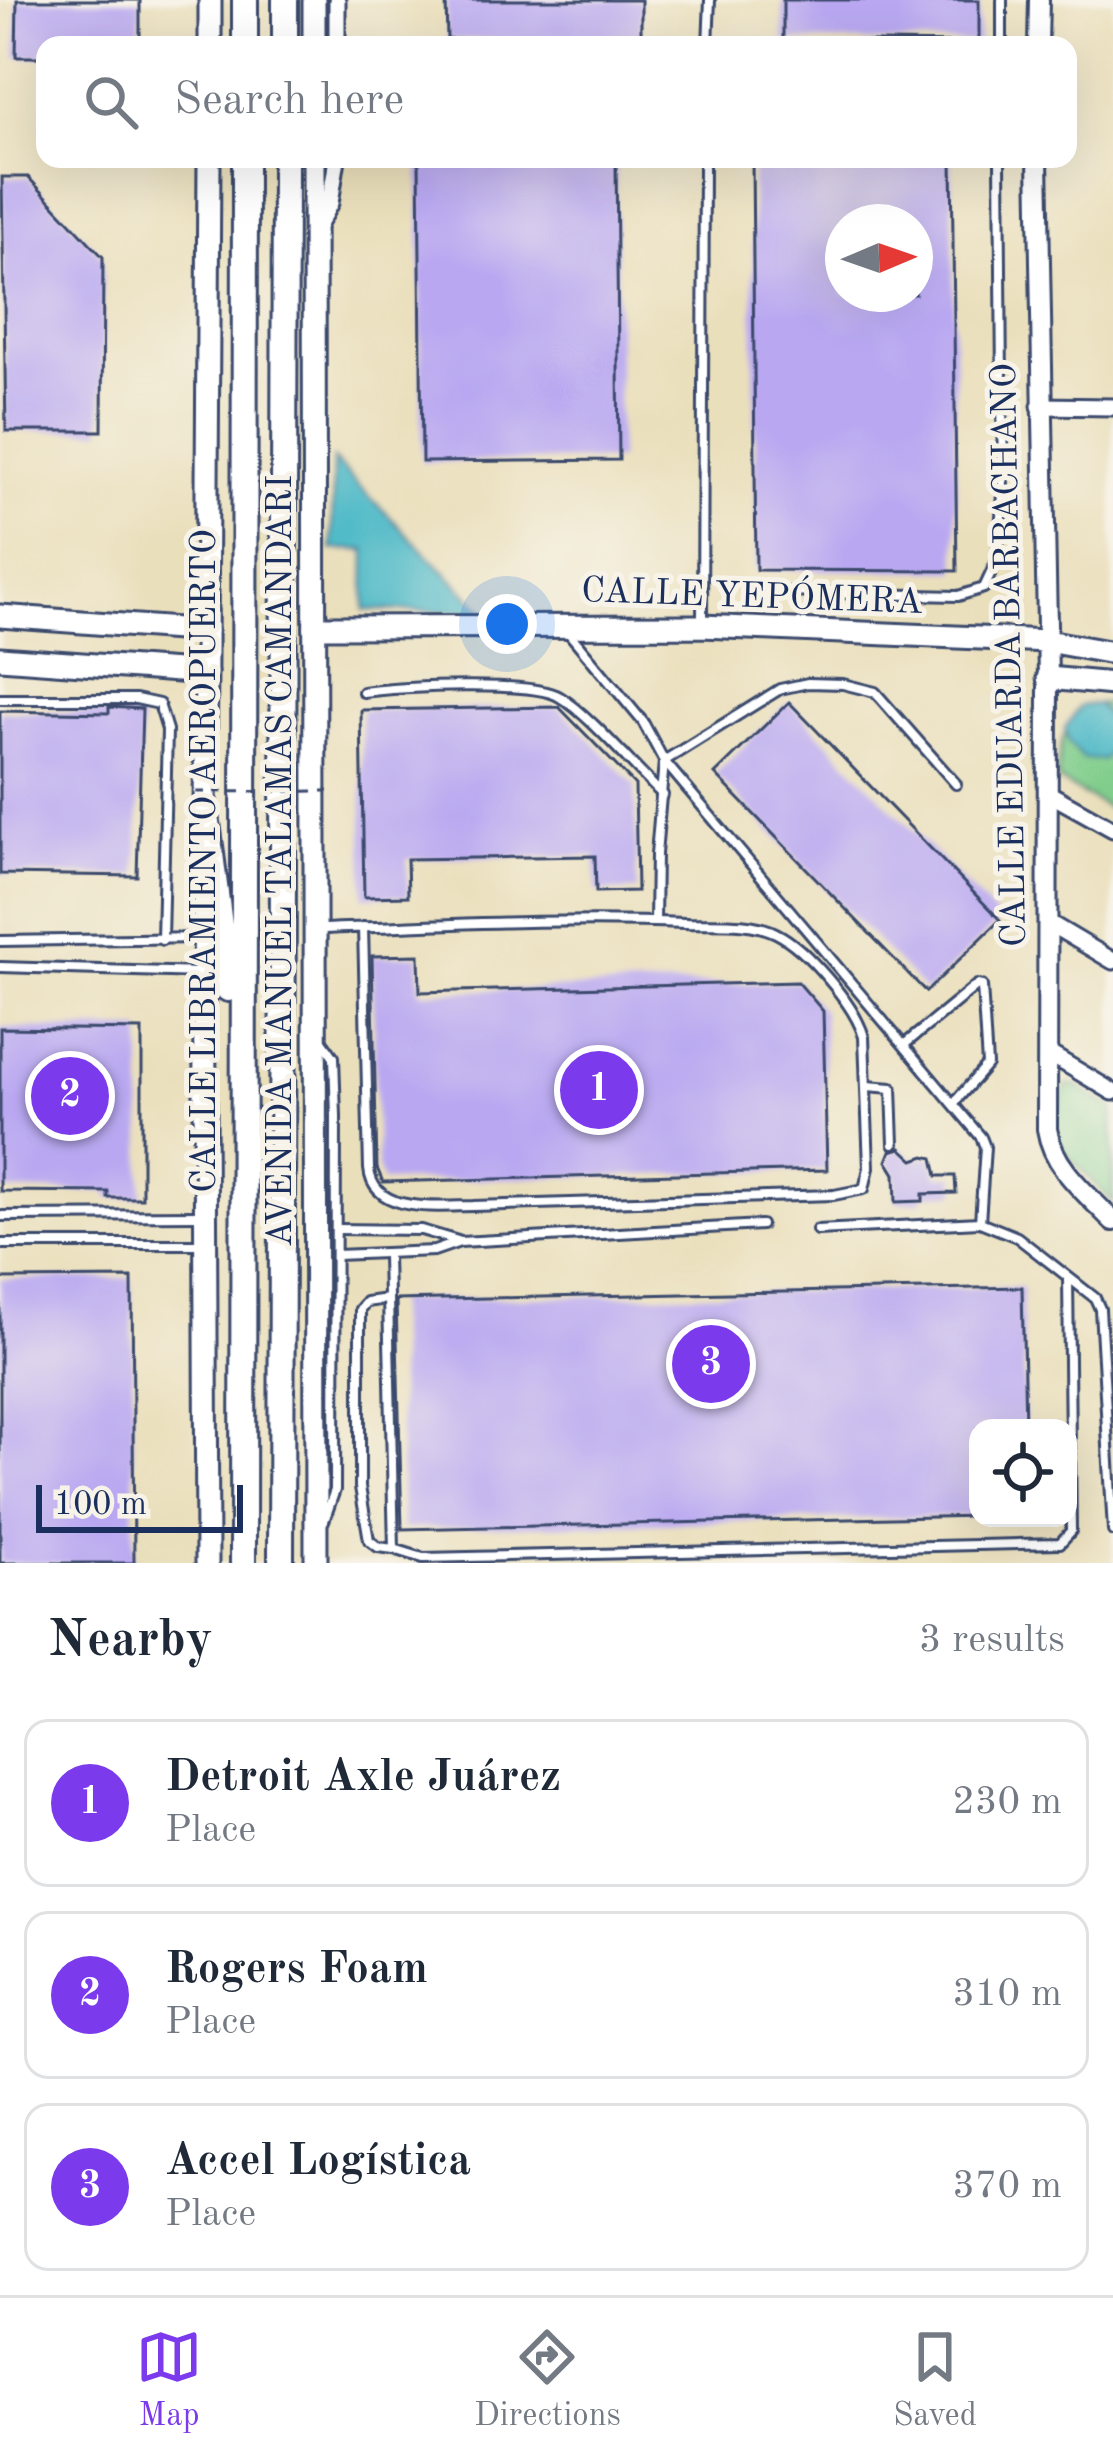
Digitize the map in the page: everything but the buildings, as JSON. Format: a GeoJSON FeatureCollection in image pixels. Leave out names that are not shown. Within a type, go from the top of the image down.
{"type":"FeatureCollection","features":[{"type":"Feature","properties":{"kind":"highway"},"geometry":{"type":"LineString","coordinates":[[245,0],[245,36]]}},
{"type":"Feature","properties":{"kind":"highway"},"geometry":{"type":"LineString","coordinates":[[285,36],[286,0]]}},
{"type":"Feature","properties":{"kind":"highway","name":"CALLE LIBRAMIENTO AEROPUERTO"},"geometry":{"type":"LineString","coordinates":[[242,1563],[245,168]]}},
{"type":"Feature","properties":{"kind":"highway"},"geometry":{"type":"LineString","coordinates":[[282,1559],[285,168]]}},
{"type":"Feature","properties":{"kind":"highway"},"geometry":{"type":"LineString","coordinates":[[201,799],[241,1086]]}},
{"type":"Feature","properties":{"kind":"main road"},"geometry":{"type":"LineString","coordinates":[[210,0],[210,36]]}},
{"type":"Feature","properties":{"kind":"main road"},"geometry":{"type":"LineString","coordinates":[[314,0],[314,36]]}},
{"type":"Feature","properties":{"kind":"main road","name":"AVENIDA MANUEL TALAMAS CAMANDARI"},"geometry":{"type":"LineString","coordinates":[[207,1563],[201,799],[209,168]]}},
{"type":"Feature","properties":{"kind":"main road","name":"AVENIDA MANUEL TALAMAS CAMANDARI"},"geometry":{"type":"LineString","coordinates":[[314,168],[316,1563]]}},
{"type":"Feature","properties":{"kind":"main road"},"geometry":{"type":"LineString","coordinates":[[0,616],[206,631]]}},
{"type":"Feature","properties":{"kind":"main road","name":"CALLE YEPÓMERA"},"geometry":{"type":"LineString","coordinates":[[315,627],[702,626],[1047,641],[1113,653]]}},
{"type":"Feature","properties":{"kind":"main road"},"geometry":{"type":"LineString","coordinates":[[0,658],[206,674]]}},
{"type":"Feature","properties":{"kind":"main road"},"geometry":{"type":"LineString","coordinates":[[1048,678],[1113,685]]}},
{"type":"Feature","properties":{"kind":"street"},"geometry":{"type":"LineString","coordinates":[[337,0],[337,36]]}},
{"type":"Feature","properties":{"kind":"street"},"geometry":{"type":"LineString","coordinates":[[1038,36],[1039,0]]}},
{"type":"Feature","properties":{"kind":"street"},"geometry":{"type":"LineString","coordinates":[[314,233],[330,203],[336,168]]}},
{"type":"Feature","properties":{"kind":"street","name":"CALLE EDUARDA BARBACHANO"},"geometry":{"type":"LineString","coordinates":[[1038,168],[1048,678],[1047,1117],[1052,1149],[1064,1170],[1113,1221]]}},
{"type":"Feature","properties":{"kind":"street"},"geometry":{"type":"LineString","coordinates":[[1040,406],[1113,406]]}},
{"type":"Feature","properties":{"kind":"street"},"geometry":{"type":"LineString","coordinates":[[1048,793],[1113,829]]}},
{"type":"Feature","properties":{"kind":"street"},"geometry":{"type":"LineString","coordinates":[[1049,923],[1113,961]]}},
{"type":"Feature","properties":{"kind":"street"},"geometry":{"type":"LineString","coordinates":[[1048,1053],[1113,1091]]}},
{"type":"Feature","properties":{"kind":"lane"},"geometry":{"type":"LineString","coordinates":[[708,36],[710,0]]}},
{"type":"Feature","properties":{"kind":"lane"},"geometry":{"type":"LineString","coordinates":[[1002,0],[1002,36]]}},
{"type":"Feature","properties":{"kind":"lane"},"geometry":{"type":"LineString","coordinates":[[702,626],[704,168]]}},
{"type":"Feature","properties":{"kind":"lane"},"geometry":{"type":"LineString","coordinates":[[782,592],[958,596],[983,588],[991,578],[1003,495],[1000,168]]}},
{"type":"Feature","properties":{"kind":"lane"},"geometry":{"type":"LineString","coordinates":[[563,626],[644,722],[664,761],[905,1044],[985,1147],[980,1222]]}},
{"type":"Feature","properties":{"kind":"lane"},"geometry":{"type":"LineString","coordinates":[[664,761],[780,689],[808,683],[843,684],[874,692],[956,784]]}},
{"type":"Feature","properties":{"kind":"lane"},"geometry":{"type":"LineString","coordinates":[[363,692],[547,691],[573,706],[663,795]]}},
{"type":"Feature","properties":{"kind":"lane"},"geometry":{"type":"LineString","coordinates":[[0,699],[136,699],[159,704],[166,730],[162,940]]}},
{"type":"Feature","properties":{"kind":"lane"},"geometry":{"type":"LineString","coordinates":[[656,922],[664,761]]}},
{"type":"Feature","properties":{"kind":"lane"},"geometry":{"type":"LineString","coordinates":[[315,929],[363,927],[656,922],[773,931],[829,982],[859,1019],[867,1086],[868,1181],[859,1192],[473,1206],[398,1202],[378,1192],[370,1181],[363,927]]}},
{"type":"Feature","properties":{"kind":"lane"},"geometry":{"type":"LineString","coordinates":[[0,941],[203,938]]}},
{"type":"Feature","properties":{"kind":"lane"},"geometry":{"type":"LineString","coordinates":[[0,967],[204,973]]}},
{"type":"Feature","properties":{"kind":"lane"},"geometry":{"type":"LineString","coordinates":[[905,1044],[977,985],[982,986],[987,1065],[954,1103]]}},
{"type":"Feature","properties":{"kind":"lane"},"geometry":{"type":"LineString","coordinates":[[315,1034],[331,1050],[335,1065],[336,1255],[335,1490],[316,1532]]}},
{"type":"Feature","properties":{"kind":"lane"},"geometry":{"type":"LineString","coordinates":[[867,1086],[892,1088],[894,1144]]}},
{"type":"Feature","properties":{"kind":"lane"},"geometry":{"type":"LineString","coordinates":[[0,1216],[203,1215]]}},
{"type":"Feature","properties":{"kind":"lane"},"geometry":{"type":"LineString","coordinates":[[817,1229],[980,1222],[1017,1237],[1095,1298],[1100,1309],[1113,1531]]}},
{"type":"Feature","properties":{"kind":"lane"},"geometry":{"type":"LineString","coordinates":[[336,1255],[387,1256],[434,1251],[460,1242],[761,1225]]}},
{"type":"Feature","properties":{"kind":"lane"},"geometry":{"type":"LineString","coordinates":[[335,1229],[421,1230],[460,1242]]}},
{"type":"Feature","properties":{"kind":"lane"},"geometry":{"type":"LineString","coordinates":[[0,1244],[204,1244]]}},
{"type":"Feature","properties":{"kind":"lane"},"geometry":{"type":"LineString","coordinates":[[387,1256],[394,1549]]}},
{"type":"Feature","properties":{"kind":"lane"},"geometry":{"type":"LineString","coordinates":[[387,1299],[364,1303],[360,1309],[360,1487],[369,1540],[378,1546],[423,1558],[1060,1543],[1071,1531],[1068,1277]]}},
{"type":"Feature","properties":{"kind":"path"},"geometry":{"type":"LineString","coordinates":[[201,799],[329,791]]}},
{"type":"Feature","properties":{"kind":"green space"},"geometry":{"type":"Polygon","coordinates":[[[1113,703],[1113,811],[1058,780],[1058,769],[1062,741],[1080,706],[1113,703]]]}},
{"type":"Feature","properties":{"kind":"green space"},"geometry":{"type":"Polygon","coordinates":[[[1067,1086],[1076,1086],[1113,1108],[1113,1203],[1051,1138],[1050,1127],[1067,1086]]]}},
{"type":"Feature","properties":{"kind":"water"},"geometry":{"type":"Polygon","coordinates":[[[333,460],[485,612],[365,610],[366,550],[332,549],[333,460]]]}},
{"type":"Feature","properties":{"kind":"water"},"geometry":{"type":"Polygon","coordinates":[[[1097,704],[1113,724],[1113,749],[1102,760],[1083,758],[1069,743],[1065,728],[1080,706],[1097,704]]]}},
{"type":"Feature","properties":{"kind":"place","name":"Detroit Axle Juárez"},"geometry":{"type":"Point","coordinates":[599,1090]}},
{"type":"Feature","properties":{"kind":"place","name":"Rogers Foam"},"geometry":{"type":"Point","coordinates":[70,1096]}},
{"type":"Feature","properties":{"kind":"place","name":"Accel Logística"},"geometry":{"type":"Point","coordinates":[711,1364]}}]}
